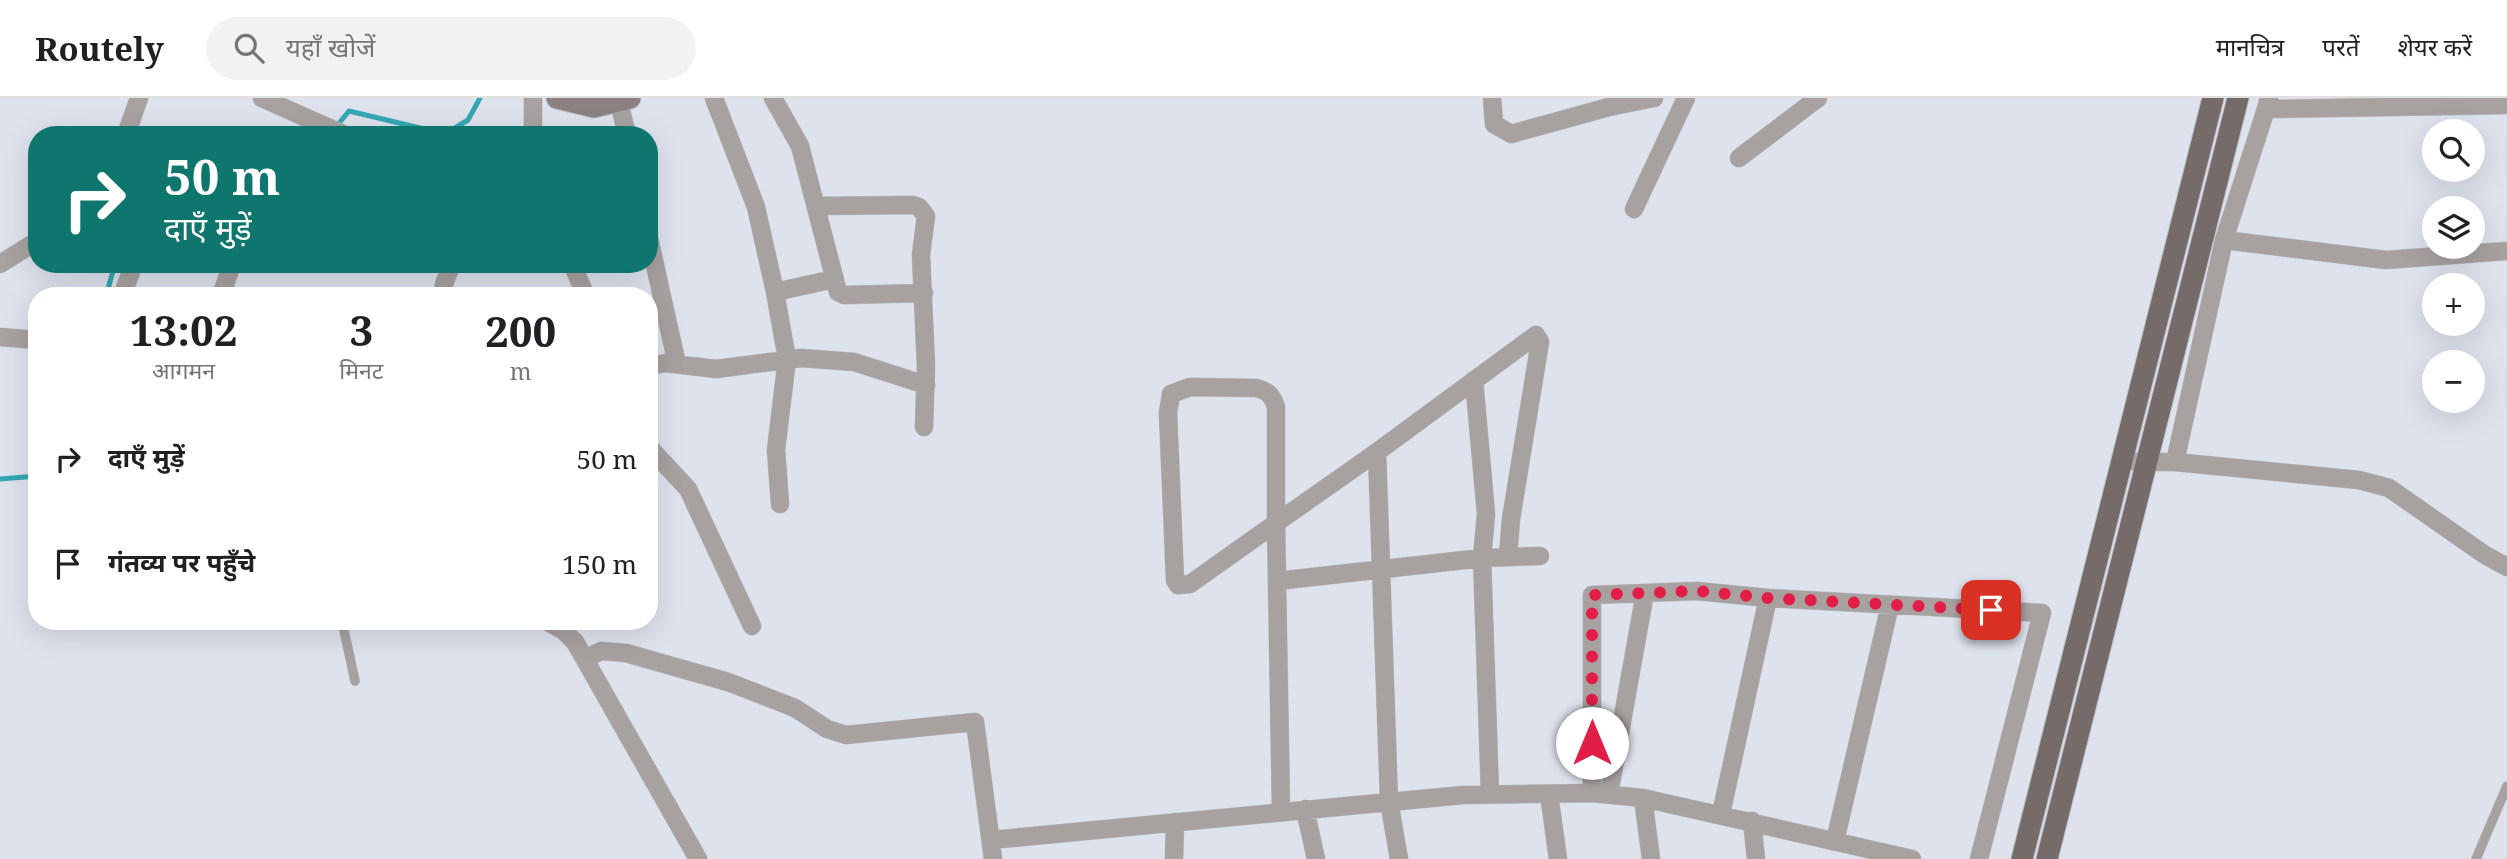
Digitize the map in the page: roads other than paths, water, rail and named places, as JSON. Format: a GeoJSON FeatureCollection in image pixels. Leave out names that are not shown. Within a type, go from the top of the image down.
{"type":"FeatureCollection","features":[{"type":"Feature","properties":{"kind":"main road"},"geometry":{"type":"LineString","coordinates":[[2022,859],[2213,98]]}},
{"type":"Feature","properties":{"kind":"main road"},"geometry":{"type":"LineString","coordinates":[[2047,859],[2238,98]]}},
{"type":"Feature","properties":{"kind":"street"},"geometry":{"type":"LineString","coordinates":[[129,126],[139,98]]}},
{"type":"Feature","properties":{"kind":"street"},"geometry":{"type":"LineString","coordinates":[[262,98],[328,126]]}},
{"type":"Feature","properties":{"kind":"street"},"geometry":{"type":"LineString","coordinates":[[533,98],[533,126]]}},
{"type":"Feature","properties":{"kind":"street"},"geometry":{"type":"LineString","coordinates":[[714,98],[756,207],[787,359],[776,450],[780,504]]}},
{"type":"Feature","properties":{"kind":"street"},"geometry":{"type":"LineString","coordinates":[[773,98],[800,146],[838,292],[845,295],[924,293]]}},
{"type":"Feature","properties":{"kind":"street"},"geometry":{"type":"LineString","coordinates":[[1492,98],[1494,124],[1511,134],[1609,107],[1654,98]]}},
{"type":"Feature","properties":{"kind":"street"},"geometry":{"type":"LineString","coordinates":[[1634,209],[1686,98]]}},
{"type":"Feature","properties":{"kind":"street"},"geometry":{"type":"LineString","coordinates":[[1739,158],[1818,98]]}},
{"type":"Feature","properties":{"kind":"street"},"geometry":{"type":"LineString","coordinates":[[564,99],[594,107],[625,100],[626,126]]}},
{"type":"Feature","properties":{"kind":"street"},"geometry":{"type":"LineString","coordinates":[[2175,462],[2224,240],[2267,104],[2507,105]]}},
{"type":"Feature","properties":{"kind":"street"},"geometry":{"type":"LineString","coordinates":[[816,206],[919,207],[926,216],[921,255],[926,385],[924,427]]}},
{"type":"Feature","properties":{"kind":"street"},"geometry":{"type":"LineString","coordinates":[[2224,240],[2386,260],[2507,251]]}},
{"type":"Feature","properties":{"kind":"street"},"geometry":{"type":"LineString","coordinates":[[0,264],[28,247]]}},
{"type":"Feature","properties":{"kind":"street"},"geometry":{"type":"LineString","coordinates":[[657,273],[677,364]]}},
{"type":"Feature","properties":{"kind":"street"},"geometry":{"type":"LineString","coordinates":[[775,292],[834,279]]}},
{"type":"Feature","properties":{"kind":"street"},"geometry":{"type":"LineString","coordinates":[[1281,811],[1276,523],[1276,407],[1273,398],[1265,390],[1256,388],[1190,387],[1171,394],[1168,413],[1175,580],[1178,584],[1190,584],[1276,523],[1377,452],[1536,335],[1540,342],[1511,519],[1508,557]]}},
{"type":"Feature","properties":{"kind":"street"},"geometry":{"type":"LineString","coordinates":[[0,337],[28,339]]}},
{"type":"Feature","properties":{"kind":"street"},"geometry":{"type":"LineString","coordinates":[[658,364],[716,369],[801,358],[854,362],[926,385]]}},
{"type":"Feature","properties":{"kind":"street"},"geometry":{"type":"LineString","coordinates":[[1474,380],[1486,514],[1482,558],[1490,794]]}},
{"type":"Feature","properties":{"kind":"street"},"geometry":{"type":"LineString","coordinates":[[1377,452],[1389,801],[1399,859]]}},
{"type":"Feature","properties":{"kind":"street"},"geometry":{"type":"LineString","coordinates":[[658,457],[688,489],[752,626]]}},
{"type":"Feature","properties":{"kind":"street"},"geometry":{"type":"LineString","coordinates":[[2122,463],[2175,462],[2359,480],[2389,488],[2485,555],[2507,567]]}},
{"type":"Feature","properties":{"kind":"street"},"geometry":{"type":"LineString","coordinates":[[1278,581],[1482,558],[1540,556]]}},
{"type":"Feature","properties":{"kind":"street"},"geometry":{"type":"LineString","coordinates":[[1600,793],[1592,595],[1697,591],[1768,598],[2042,613],[1979,859]]}},
{"type":"Feature","properties":{"kind":"street"},"geometry":{"type":"LineString","coordinates":[[1600,793],[1645,593]]}},
{"type":"Feature","properties":{"kind":"street"},"geometry":{"type":"LineString","coordinates":[[1721,814],[1768,598]]}},
{"type":"Feature","properties":{"kind":"street"},"geometry":{"type":"LineString","coordinates":[[1835,841],[1890,605]]}},
{"type":"Feature","properties":{"kind":"street"},"geometry":{"type":"LineString","coordinates":[[562,630],[575,642],[698,859]]}},
{"type":"Feature","properties":{"kind":"street"},"geometry":{"type":"LineString","coordinates":[[585,659],[601,650],[626,653],[728,682],[795,708],[827,729],[846,735],[975,722],[993,859]]}},
{"type":"Feature","properties":{"kind":"street"},"geometry":{"type":"LineString","coordinates":[[991,840],[1463,794],[1600,793],[1643,798],[1721,814],[1912,859]]}},
{"type":"Feature","properties":{"kind":"street"},"geometry":{"type":"LineString","coordinates":[[1549,794],[1558,859]]}},
{"type":"Feature","properties":{"kind":"street"},"geometry":{"type":"LineString","coordinates":[[1643,798],[1651,859]]}},
{"type":"Feature","properties":{"kind":"street"},"geometry":{"type":"LineString","coordinates":[[1305,809],[1317,859]]}},
{"type":"Feature","properties":{"kind":"street"},"geometry":{"type":"LineString","coordinates":[[1752,821],[1756,859]]}},
{"type":"Feature","properties":{"kind":"street"},"geometry":{"type":"LineString","coordinates":[[1174,859],[1175,822]]}},
{"type":"Feature","properties":{"kind":"lane"},"geometry":{"type":"LineString","coordinates":[[344,630],[355,681]]}},
{"type":"Feature","properties":{"kind":"lane"},"geometry":{"type":"LineString","coordinates":[[2476,859],[2507,786]]}},
{"type":"Feature","properties":{"kind":"waterway"},"geometry":{"type":"LineString","coordinates":[[458,126],[468,120],[480,98]]}},
{"type":"Feature","properties":{"kind":"waterway"},"geometry":{"type":"LineString","coordinates":[[337,126],[349,111],[412,126]]}},
{"type":"Feature","properties":{"kind":"waterway"},"geometry":{"type":"LineString","coordinates":[[109,287],[112,273]]}},
{"type":"Feature","properties":{"kind":"waterway"},"geometry":{"type":"LineString","coordinates":[[0,479],[28,477]]}}]}
